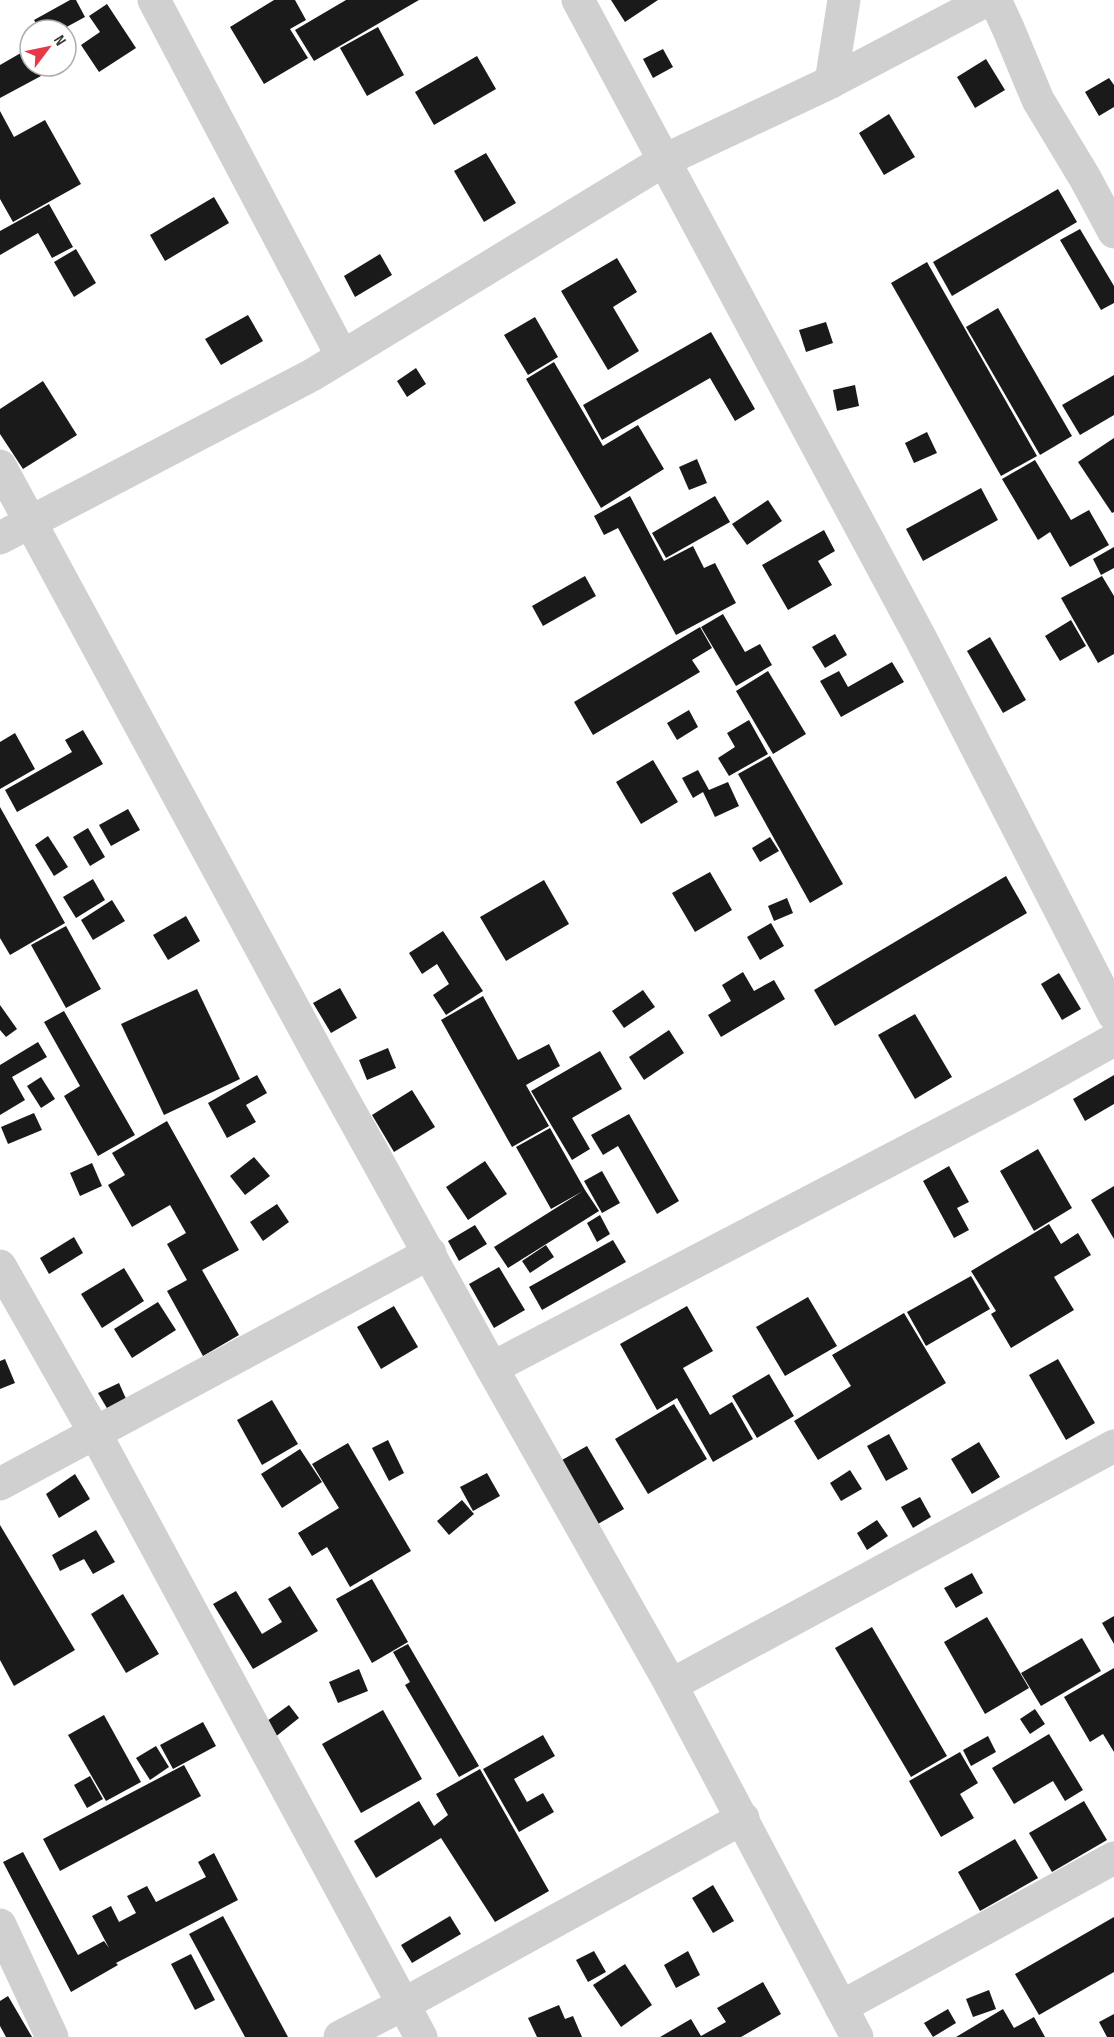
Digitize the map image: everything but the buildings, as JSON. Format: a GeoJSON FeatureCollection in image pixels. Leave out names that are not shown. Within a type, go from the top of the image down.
{"type":"FeatureCollection","features":[{"type":"Feature","properties":{"kind":"street"},"geometry":{"type":"LineString","coordinates":[[154,0],[342,356]]}},
{"type":"Feature","properties":{"kind":"street"},"geometry":{"type":"LineString","coordinates":[[578,0],[921,639],[1114,1015]]}},
{"type":"Feature","properties":{"kind":"street"},"geometry":{"type":"LineString","coordinates":[[831,82],[844,0]]}},
{"type":"Feature","properties":{"kind":"street"},"geometry":{"type":"LineString","coordinates":[[0,538],[312,375],[665,160],[831,82],[987,0]]}},
{"type":"Feature","properties":{"kind":"street"},"geometry":{"type":"LineString","coordinates":[[994,0],[1038,100],[1085,178],[1114,232]]}},
{"type":"Feature","properties":{"kind":"street"},"geometry":{"type":"LineString","coordinates":[[0,466],[321,1059],[671,1685],[857,2037]]}},
{"type":"Feature","properties":{"kind":"street"},"geometry":{"type":"LineString","coordinates":[[492,1368],[1022,1091],[1114,1040]]}},
{"type":"Feature","properties":{"kind":"street"},"geometry":{"type":"LineString","coordinates":[[0,1484],[430,1253]]}},
{"type":"Feature","properties":{"kind":"street"},"geometry":{"type":"LineString","coordinates":[[0,1266],[95,1433],[421,2037]]}},
{"type":"Feature","properties":{"kind":"street"},"geometry":{"type":"LineString","coordinates":[[671,1685],[1114,1446]]}},
{"type":"Feature","properties":{"kind":"street"},"geometry":{"type":"LineString","coordinates":[[340,2037],[743,1818]]}},
{"type":"Feature","properties":{"kind":"street"},"geometry":{"type":"LineString","coordinates":[[841,2007],[1114,1858]]}},
{"type":"Feature","properties":{"kind":"street"},"geometry":{"type":"LineString","coordinates":[[0,1924],[52,2037]]}}]}
